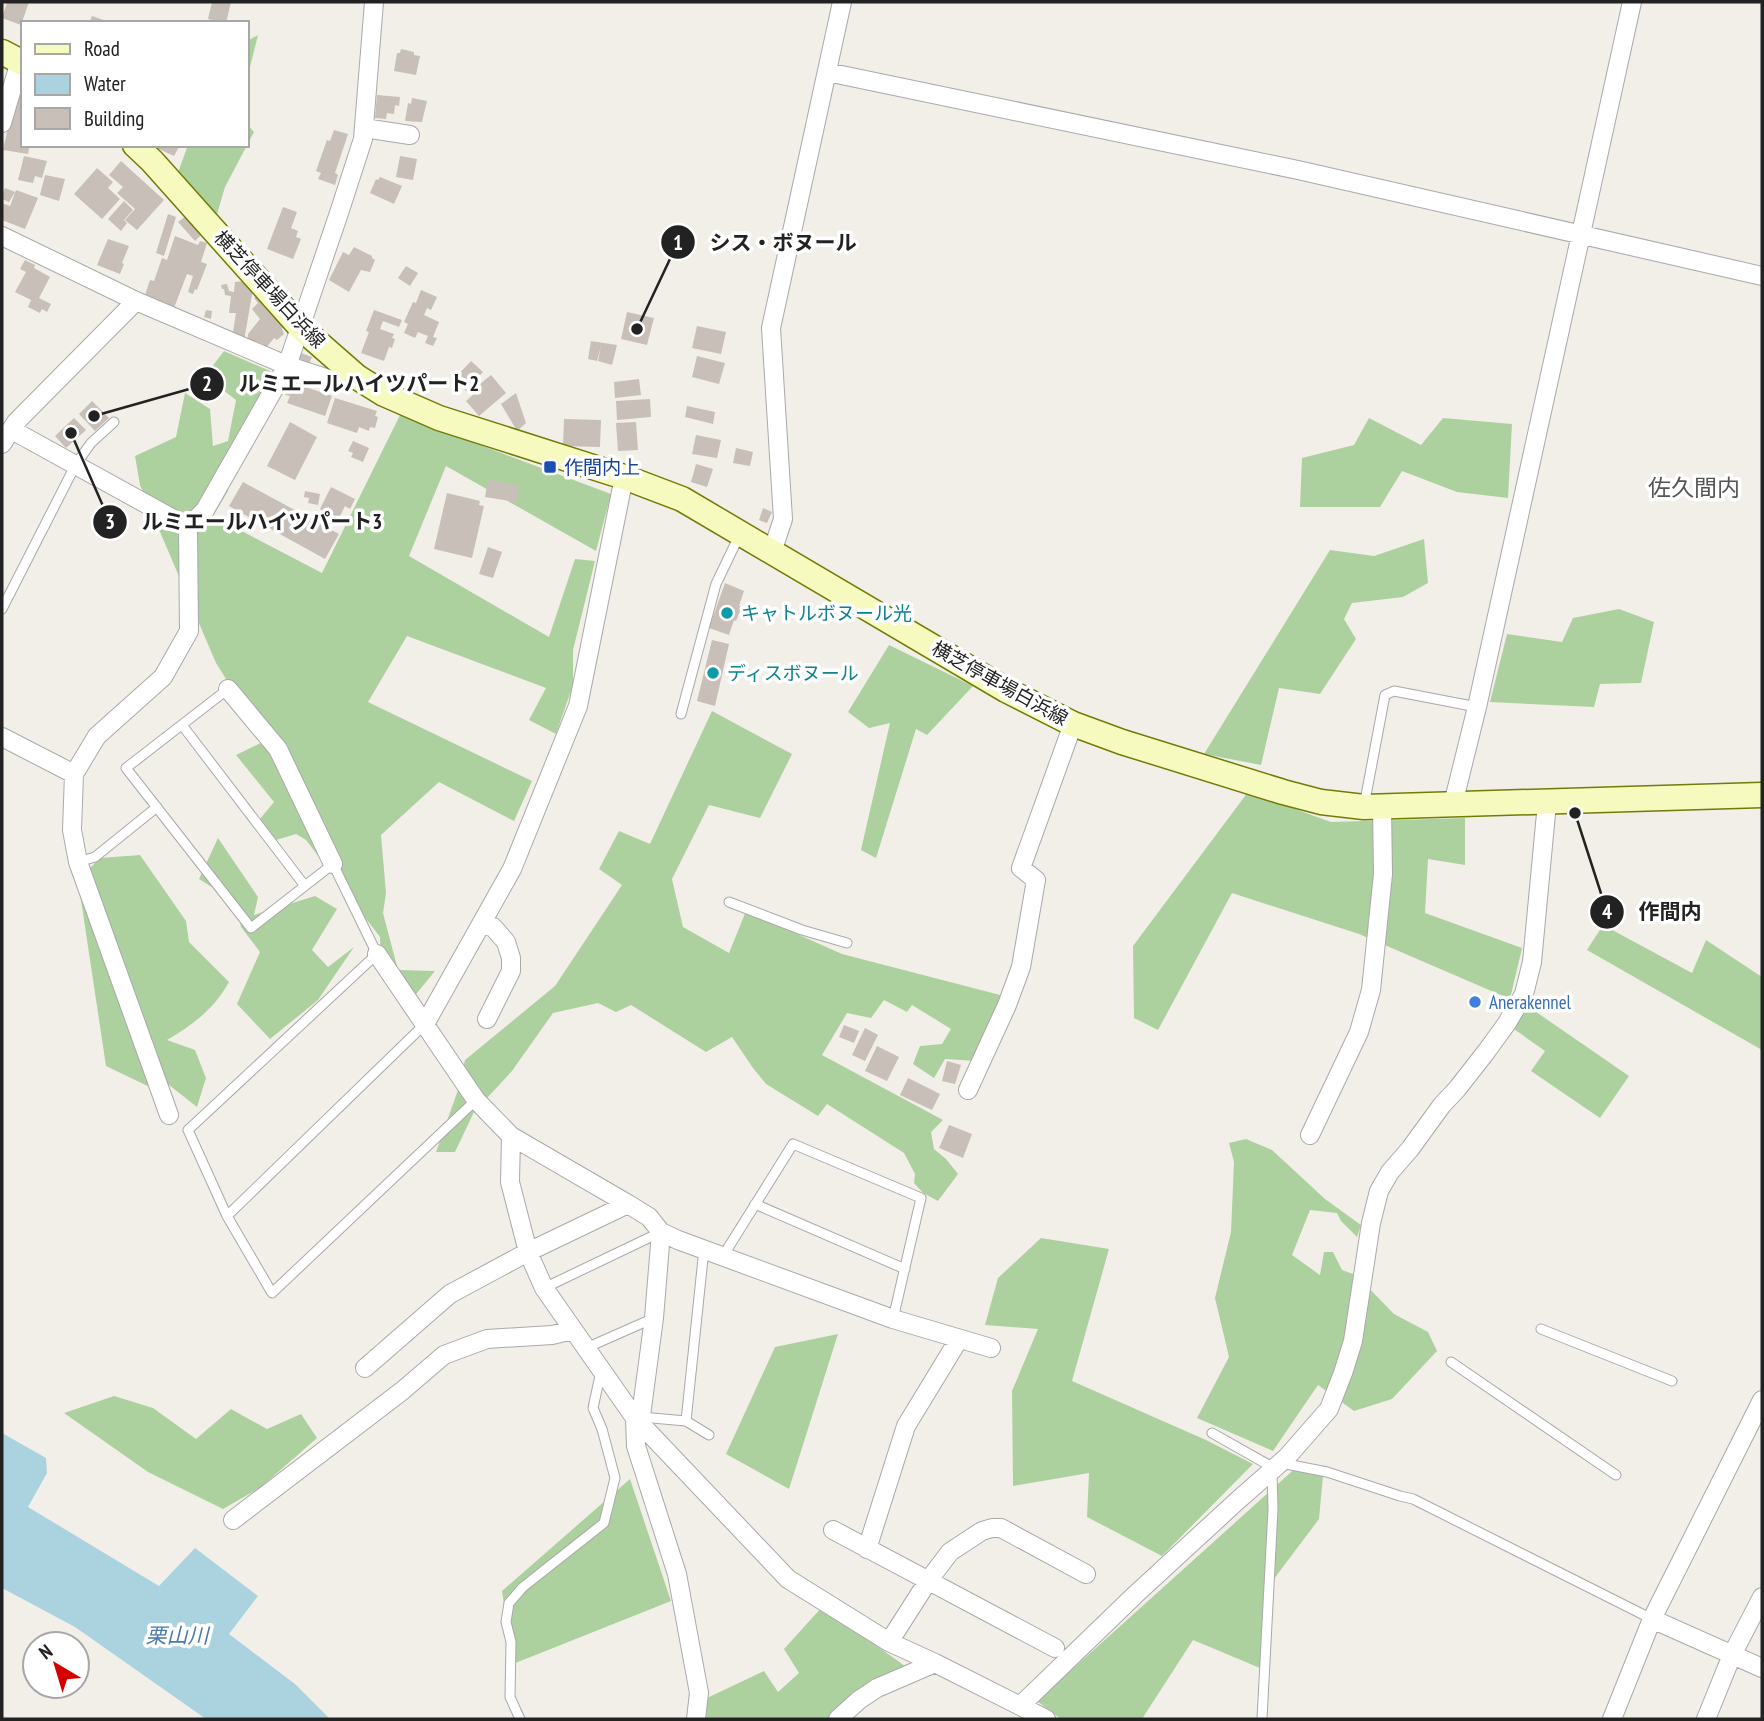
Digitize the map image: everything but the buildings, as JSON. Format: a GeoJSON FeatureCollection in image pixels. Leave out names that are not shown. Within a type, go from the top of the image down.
{"type":"FeatureCollection","features":[{"type":"Feature","properties":{"kind":"main road","name":"横芝停車場白浜線"},"geometry":{"type":"LineString","coordinates":[[137,147],[301,328],[357,377],[384,394],[439,418],[624,477],[682,499],[1006,690],[1073,724],[1122,742],[1321,802],[1373,807],[1762,795]]}},
{"type":"Feature","properties":{"kind":"street"},"geometry":{"type":"LineString","coordinates":[[169,1115],[78,862],[72,830],[74,774],[97,736],[163,677],[189,631],[188,527],[205,510],[287,366],[301,328],[363,139],[374,2]]}},
{"type":"Feature","properties":{"kind":"street"},"geometry":{"type":"LineString","coordinates":[[772,552],[783,519],[771,328],[842,2]]}},
{"type":"Feature","properties":{"kind":"street"},"geometry":{"type":"LineString","coordinates":[[1453,804],[1477,707],[1632,2]]}},
{"type":"Feature","properties":{"kind":"street"},"geometry":{"type":"LineString","coordinates":[[2,123],[15,58]]}},
{"type":"Feature","properties":{"kind":"street"},"geometry":{"type":"LineString","coordinates":[[827,72],[1285,168],[1762,275]]}},
{"type":"Feature","properties":{"kind":"street"},"geometry":{"type":"LineString","coordinates":[[363,128],[410,135]]}},
{"type":"Feature","properties":{"kind":"street"},"geometry":{"type":"LineString","coordinates":[[2,236],[136,301],[287,366],[332,380],[346,381],[357,377]]}},
{"type":"Feature","properties":{"kind":"street"},"geometry":{"type":"LineString","coordinates":[[136,301],[16,422],[6,437],[76,464],[188,527]]}},
{"type":"Feature","properties":{"kind":"street"},"geometry":{"type":"LineString","coordinates":[[425,1024],[512,869],[578,706],[624,477]]}},
{"type":"Feature","properties":{"kind":"street"},"geometry":{"type":"LineString","coordinates":[[228,689],[278,748],[333,864]]}},
{"type":"Feature","properties":{"kind":"street"},"geometry":{"type":"LineString","coordinates":[[968,1090],[1007,1005],[1021,967],[1037,880],[1021,868],[1073,724]]}},
{"type":"Feature","properties":{"kind":"street"},"geometry":{"type":"LineString","coordinates":[[2,737],[74,774]]}},
{"type":"Feature","properties":{"kind":"street"},"geometry":{"type":"LineString","coordinates":[[1021,1705],[1136,1594],[1276,1467],[1329,1409],[1353,1341],[1371,1223],[1379,1191],[1390,1172],[1486,1052],[1524,994],[1532,962],[1547,803]]}},
{"type":"Feature","properties":{"kind":"street"},"geometry":{"type":"LineString","coordinates":[[1310,1135],[1359,1031],[1371,990],[1384,874],[1373,807]]}},
{"type":"Feature","properties":{"kind":"street"},"geometry":{"type":"LineString","coordinates":[[482,923],[493,927],[506,942],[512,971],[487,1018]]}},
{"type":"Feature","properties":{"kind":"street"},"geometry":{"type":"LineString","coordinates":[[377,954],[476,1100],[511,1136],[649,1217],[661,1232],[893,1319],[990,1348]]}},
{"type":"Feature","properties":{"kind":"street"},"geometry":{"type":"LineString","coordinates":[[511,1136],[510,1182],[528,1252],[544,1288],[639,1419],[788,1579],[889,1642],[1046,1719]]}},
{"type":"Feature","properties":{"kind":"street"},"geometry":{"type":"LineString","coordinates":[[365,1368],[450,1294],[528,1252],[628,1204]]}},
{"type":"Feature","properties":{"kind":"street"},"geometry":{"type":"LineString","coordinates":[[661,1232],[654,1318],[636,1446],[677,1574],[699,1693],[696,1719]]}},
{"type":"Feature","properties":{"kind":"street"},"geometry":{"type":"LineString","coordinates":[[233,1520],[402,1391],[444,1355],[487,1339],[552,1335],[573,1330]]}},
{"type":"Feature","properties":{"kind":"street"},"geometry":{"type":"LineString","coordinates":[[867,1549],[906,1426],[959,1339]]}},
{"type":"Feature","properties":{"kind":"street"},"geometry":{"type":"LineString","coordinates":[[1612,1719],[1652,1619],[1762,1399]]}},
{"type":"Feature","properties":{"kind":"street"},"geometry":{"type":"LineString","coordinates":[[889,1642],[950,1552],[982,1531],[1001,1528],[1086,1574]]}},
{"type":"Feature","properties":{"kind":"street"},"geometry":{"type":"LineString","coordinates":[[833,1530],[1055,1648]]}},
{"type":"Feature","properties":{"kind":"street"},"geometry":{"type":"LineString","coordinates":[[1706,1719],[1732,1655],[1762,1597]]}},
{"type":"Feature","properties":{"kind":"street"},"geometry":{"type":"LineString","coordinates":[[1652,1619],[1762,1668]]}},
{"type":"Feature","properties":{"kind":"street"},"geometry":{"type":"LineString","coordinates":[[838,1719],[877,1688],[935,1663]]}},
{"type":"Feature","properties":{"kind":"lane"},"geometry":{"type":"LineString","coordinates":[[2,608],[76,464],[91,443],[114,422]]}},
{"type":"Feature","properties":{"kind":"lane"},"geometry":{"type":"LineString","coordinates":[[681,714],[716,584],[740,533]]}},
{"type":"Feature","properties":{"kind":"lane"},"geometry":{"type":"LineString","coordinates":[[228,689],[127,768],[251,929],[333,864],[377,954],[188,1130],[228,1216],[272,1293],[476,1100]]}},
{"type":"Feature","properties":{"kind":"lane"},"geometry":{"type":"LineString","coordinates":[[1373,807],[1385,695],[1394,691],[1477,707]]}},
{"type":"Feature","properties":{"kind":"lane"},"geometry":{"type":"LineString","coordinates":[[182,725],[305,886]]}},
{"type":"Feature","properties":{"kind":"lane"},"geometry":{"type":"LineString","coordinates":[[78,862],[95,857],[157,807]]}},
{"type":"Feature","properties":{"kind":"lane"},"geometry":{"type":"LineString","coordinates":[[729,902],[802,930],[847,943]]}},
{"type":"Feature","properties":{"kind":"lane"},"geometry":{"type":"LineString","coordinates":[[228,1216],[425,1024]]}},
{"type":"Feature","properties":{"kind":"lane"},"geometry":{"type":"LineString","coordinates":[[723,1256],[793,1144],[921,1198],[893,1319]]}},
{"type":"Feature","properties":{"kind":"lane"},"geometry":{"type":"LineString","coordinates":[[755,1204],[905,1269]]}},
{"type":"Feature","properties":{"kind":"lane"},"geometry":{"type":"LineString","coordinates":[[544,1288],[661,1232]]}},
{"type":"Feature","properties":{"kind":"lane"},"geometry":{"type":"LineString","coordinates":[[686,1421],[704,1249]]}},
{"type":"Feature","properties":{"kind":"lane"},"geometry":{"type":"LineString","coordinates":[[586,1348],[654,1318]]}},
{"type":"Feature","properties":{"kind":"lane"},"geometry":{"type":"LineString","coordinates":[[1541,1329],[1672,1381]]}},
{"type":"Feature","properties":{"kind":"lane"},"geometry":{"type":"LineString","coordinates":[[1451,1362],[1616,1475]]}},
{"type":"Feature","properties":{"kind":"lane"},"geometry":{"type":"LineString","coordinates":[[520,1719],[510,1697],[511,1642],[506,1622],[509,1603],[523,1587],[604,1523],[615,1478],[602,1429],[593,1408],[601,1370]]}},
{"type":"Feature","properties":{"kind":"lane"},"geometry":{"type":"LineString","coordinates":[[639,1419],[686,1421],[709,1435]]}},
{"type":"Feature","properties":{"kind":"lane"},"geometry":{"type":"LineString","coordinates":[[1212,1433],[1276,1467],[1327,1472],[1413,1499],[1652,1619]]}},
{"type":"Feature","properties":{"kind":"lane"},"geometry":{"type":"LineString","coordinates":[[1262,1719],[1276,1467]]}},
{"type":"Feature","properties":{"kind":"green space"},"geometry":{"type":"Polygon","coordinates":[[[258,35],[248,75],[248,40],[258,35]]]}},
{"type":"Feature","properties":{"kind":"green space"},"geometry":{"type":"Polygon","coordinates":[[[248,125],[254,132],[248,143],[248,125]]]}},
{"type":"Feature","properties":{"kind":"green space"},"geometry":{"type":"Polygon","coordinates":[[[187,147],[246,147],[225,187],[215,221],[176,178],[187,147]]]}},
{"type":"Feature","properties":{"kind":"green space"},"geometry":{"type":"Polygon","coordinates":[[[224,351],[277,374],[215,481],[228,491],[213,516],[322,573],[400,415],[611,494],[596,551],[446,466],[409,556],[549,637],[575,559],[595,561],[573,650],[573,685],[556,734],[529,720],[546,688],[407,636],[368,702],[532,781],[514,821],[439,782],[381,835],[386,893],[383,913],[398,970],[435,971],[404,1009],[381,977],[380,937],[306,840],[296,834],[276,840],[259,820],[274,802],[236,755],[265,741],[216,663],[140,485],[135,456],[176,437],[185,393],[210,409],[213,446],[228,441],[236,400],[205,376],[224,351]]]}},
{"type":"Feature","properties":{"kind":"green space"},"geometry":{"type":"Polygon","coordinates":[[[1369,418],[1421,445],[1443,418],[1512,424],[1508,498],[1457,492],[1402,471],[1380,507],[1300,507],[1302,458],[1354,445],[1369,418]]]}},
{"type":"Feature","properties":{"kind":"green space"},"geometry":{"type":"Polygon","coordinates":[[[1424,539],[1428,583],[1403,597],[1352,603],[1344,619],[1356,639],[1320,694],[1279,688],[1261,765],[1204,754],[1330,550],[1374,556],[1424,539]]]}},
{"type":"Feature","properties":{"kind":"green space"},"geometry":{"type":"Polygon","coordinates":[[[1619,609],[1654,622],[1641,683],[1600,684],[1594,707],[1490,702],[1507,634],[1562,642],[1573,618],[1619,609]]]}},
{"type":"Feature","properties":{"kind":"green space"},"geometry":{"type":"Polygon","coordinates":[[[889,645],[973,686],[927,735],[916,729],[876,858],[861,850],[890,723],[869,728],[848,712],[889,645]]]}},
{"type":"Feature","properties":{"kind":"green space"},"geometry":{"type":"Polygon","coordinates":[[[712,711],[792,754],[760,818],[709,805],[672,879],[683,927],[729,953],[746,911],[842,954],[1004,996],[977,1061],[945,1059],[934,1078],[913,1064],[920,1046],[942,1044],[951,1029],[912,1005],[907,1012],[884,1000],[871,1018],[847,1013],[822,1055],[943,1120],[931,1132],[934,1149],[958,1174],[938,1201],[923,1193],[914,1183],[915,1174],[904,1153],[827,1104],[818,1116],[766,1084],[732,1037],[706,1052],[631,1005],[616,1012],[598,1003],[553,1013],[512,1071],[474,1112],[455,1152],[436,1152],[458,1090],[465,1060],[555,986],[622,885],[599,869],[619,831],[650,844],[712,711]]]}},
{"type":"Feature","properties":{"kind":"green space"},"geometry":{"type":"Polygon","coordinates":[[[1248,792],[1331,822],[1465,818],[1465,865],[1428,859],[1425,913],[1522,948],[1510,999],[1359,934],[1232,893],[1158,1030],[1134,1018],[1133,946],[1248,792]]]}},
{"type":"Feature","properties":{"kind":"green space"},"geometry":{"type":"Polygon","coordinates":[[[218,838],[258,897],[254,915],[315,896],[337,909],[312,950],[328,967],[354,947],[318,1000],[270,1039],[237,1004],[260,952],[241,927],[236,902],[199,879],[218,838]]]}},
{"type":"Feature","properties":{"kind":"green space"},"geometry":{"type":"Polygon","coordinates":[[[140,855],[186,921],[189,942],[229,982],[217,1000],[202,1015],[167,1040],[195,1050],[206,1078],[197,1107],[169,1085],[158,1091],[106,1066],[78,880],[100,858],[140,855]]]}},
{"type":"Feature","properties":{"kind":"green space"},"geometry":{"type":"Polygon","coordinates":[[[1603,925],[1692,973],[1706,940],[1762,977],[1762,1050],[1587,950],[1603,925]]]}},
{"type":"Feature","properties":{"kind":"green space"},"geometry":{"type":"Polygon","coordinates":[[[1526,1005],[1629,1076],[1600,1118],[1531,1071],[1545,1051],[1511,1027],[1526,1005]]]}},
{"type":"Feature","properties":{"kind":"green space"},"geometry":{"type":"Polygon","coordinates":[[[1246,1139],[1272,1150],[1325,1199],[1361,1225],[1357,1237],[1337,1213],[1310,1210],[1292,1255],[1320,1275],[1324,1252],[1333,1252],[1342,1270],[1356,1275],[1394,1314],[1428,1332],[1437,1351],[1392,1399],[1354,1411],[1318,1385],[1273,1451],[1197,1418],[1229,1357],[1215,1298],[1231,1232],[1234,1162],[1229,1143],[1246,1139]]]}},
{"type":"Feature","properties":{"kind":"green space"},"geometry":{"type":"Polygon","coordinates":[[[1041,1238],[1109,1249],[1072,1381],[1206,1440],[1253,1464],[1162,1556],[1087,1517],[1089,1473],[1013,1486],[1012,1391],[1038,1329],[985,1325],[998,1278],[1041,1238]]]}},
{"type":"Feature","properties":{"kind":"green space"},"geometry":{"type":"Polygon","coordinates":[[[838,1334],[789,1489],[726,1454],[775,1347],[838,1334]]]}},
{"type":"Feature","properties":{"kind":"green space"},"geometry":{"type":"Polygon","coordinates":[[[114,1396],[153,1408],[196,1439],[231,1409],[267,1429],[301,1414],[317,1438],[261,1487],[223,1509],[148,1472],[64,1413],[114,1396]]]}},
{"type":"Feature","properties":{"kind":"green space"},"geometry":{"type":"Polygon","coordinates":[[[1299,1465],[1323,1476],[1319,1519],[1268,1587],[1260,1668],[1193,1640],[1142,1719],[1061,1719],[1037,1701],[1299,1465]]]}},
{"type":"Feature","properties":{"kind":"green space"},"geometry":{"type":"Polygon","coordinates":[[[630,1479],[671,1601],[513,1664],[502,1591],[630,1479]]]}},
{"type":"Feature","properties":{"kind":"green space"},"geometry":{"type":"Polygon","coordinates":[[[822,1607],[905,1666],[830,1719],[706,1719],[707,1698],[764,1671],[778,1692],[799,1673],[784,1649],[822,1607]]]}},
{"type":"Feature","properties":{"kind":"water","name":"栗山川"},"geometry":{"type":"Polygon","coordinates":[[[2,1433],[46,1458],[47,1473],[28,1507],[159,1586],[195,1548],[258,1596],[229,1634],[295,1684],[330,1719],[206,1719],[91,1638],[91,1630],[79,1630],[2,1588],[2,1433]]]}},
{"type":"Feature","properties":{"kind":"place","name":"シス・ボヌール"},"geometry":{"type":"Point","coordinates":[637,329]}},
{"type":"Feature","properties":{"kind":"place","name":"ルミエールハイツパート2"},"geometry":{"type":"Point","coordinates":[94,416]}},
{"type":"Feature","properties":{"kind":"place","name":"ルミエールハイツパート3"},"geometry":{"type":"Point","coordinates":[71,433]}},
{"type":"Feature","properties":{"kind":"place","name":"作間内上"},"geometry":{"type":"Point","coordinates":[550,467]}},
{"type":"Feature","properties":{"kind":"place","name":"キャトルボヌール光"},"geometry":{"type":"Point","coordinates":[727,613]}},
{"type":"Feature","properties":{"kind":"place","name":"ディスボヌール"},"geometry":{"type":"Point","coordinates":[713,673]}},
{"type":"Feature","properties":{"kind":"place","name":"作間内"},"geometry":{"type":"Point","coordinates":[1575,813]}},
{"type":"Feature","properties":{"kind":"place","name":"Anerakennel"},"geometry":{"type":"Point","coordinates":[1475,1002]}},
{"type":"Feature","properties":{"kind":"district","name":"佐久間内"},"geometry":{"type":"Point","coordinates":[1694,488]}}]}
